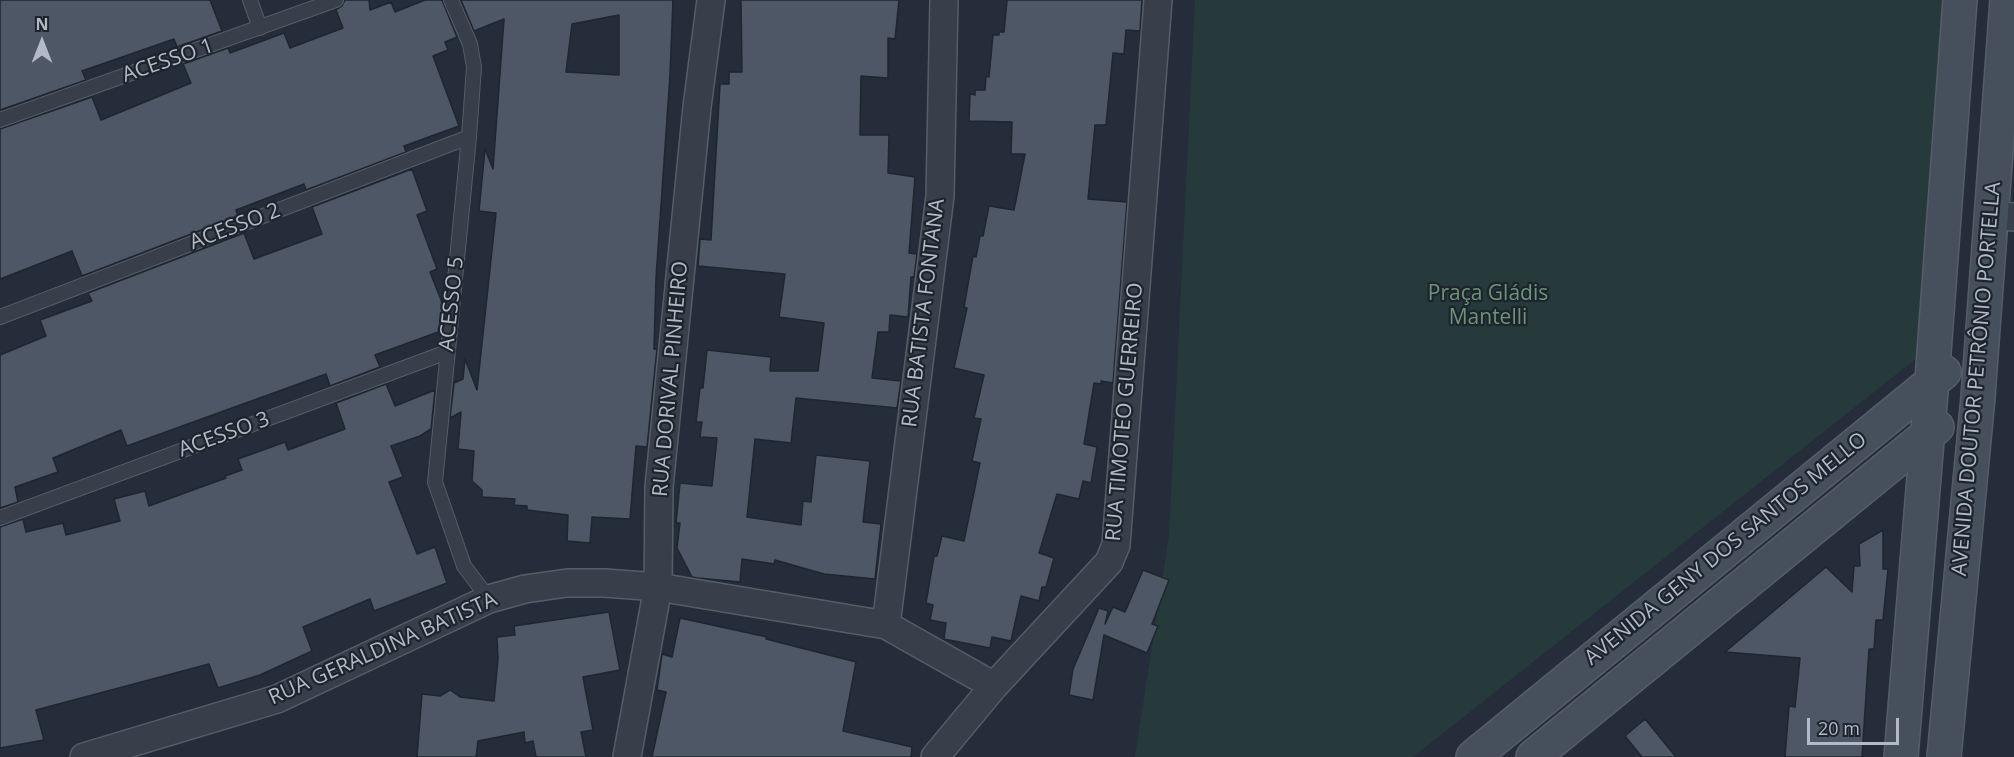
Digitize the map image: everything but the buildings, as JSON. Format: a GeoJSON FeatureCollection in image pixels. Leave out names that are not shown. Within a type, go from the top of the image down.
{"type":"FeatureCollection","features":[{"type":"Feature","properties":{"kind":"street","name":"RUA DORIVAL PINHEIRO"},"geometry":{"type":"LineString","coordinates":[[627,757],[658,587],[659,487],[697,107],[711,0]]}},
{"type":"Feature","properties":{"kind":"street","name":"RUA BATISTA FONTANA"},"geometry":{"type":"LineString","coordinates":[[886,624],[940,196],[944,0]]}},
{"type":"Feature","properties":{"kind":"street","name":"RUA TIMOTEO GUERREIRO"},"geometry":{"type":"LineString","coordinates":[[934,757],[994,686],[1109,562],[1116,545],[1158,0]]}},
{"type":"Feature","properties":{"kind":"street","name":"AVENIDA DOUTOR PETRÔNIO PORTELLA"},"geometry":{"type":"LineString","coordinates":[[1900,757],[1928,434],[1960,0]]}},
{"type":"Feature","properties":{"kind":"street","name":"AVENIDA DOUTOR PETRÔNIO PORTELLA"},"geometry":{"type":"LineString","coordinates":[[1944,757],[1982,345],[2003,216],[2007,0]]}},
{"type":"Feature","properties":{"kind":"street","name":"AVENIDA GENY DOS SANTOS MELLO"},"geometry":{"type":"LineString","coordinates":[[1473,757],[1932,381],[1982,345]]}},
{"type":"Feature","properties":{"kind":"street","name":"AVENIDA GENY DOS SANTOS MELLO"},"geometry":{"type":"LineString","coordinates":[[1533,757],[1928,434],[1978,397]]}},
{"type":"Feature","properties":{"kind":"street","name":"RUA GERALDINA BATISTA"},"geometry":{"type":"LineString","coordinates":[[84,757],[277,699],[489,599],[525,589],[567,583],[658,587],[886,624],[994,686]]}},
{"type":"Feature","properties":{"kind":"lane"},"geometry":{"type":"LineString","coordinates":[[250,0],[260,28]]}},
{"type":"Feature","properties":{"kind":"lane","name":"ACESSO 1"},"geometry":{"type":"LineString","coordinates":[[0,120],[336,0]]}},
{"type":"Feature","properties":{"kind":"lane","name":"ACESSO 5"},"geometry":{"type":"LineString","coordinates":[[451,0],[470,44],[474,67],[435,482],[464,566],[489,599]]}},
{"type":"Feature","properties":{"kind":"lane","name":"ACESSO 2"},"geometry":{"type":"LineString","coordinates":[[0,317],[469,138]]}},
{"type":"Feature","properties":{"kind":"lane","name":"ACESSO 3"},"geometry":{"type":"LineString","coordinates":[[0,518],[447,352]]}},
{"type":"Feature","properties":{"kind":"green space","name":"Praça Gládis Mantelli"},"geometry":{"type":"Polygon","coordinates":[[[1195,0],[1946,0],[1917,358],[1413,757],[1135,757],[1169,535],[1195,0]]]}}]}
